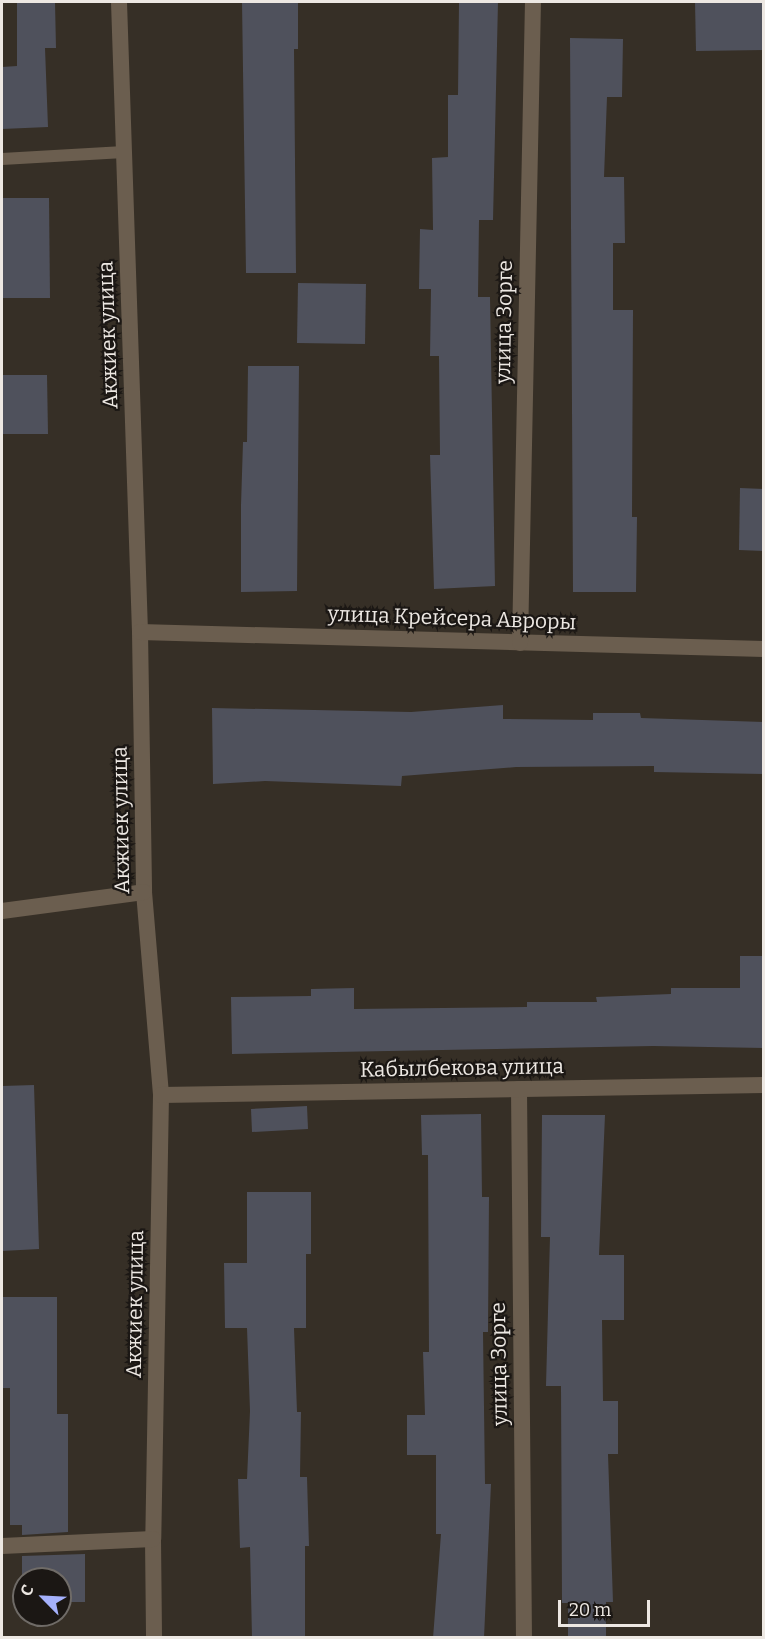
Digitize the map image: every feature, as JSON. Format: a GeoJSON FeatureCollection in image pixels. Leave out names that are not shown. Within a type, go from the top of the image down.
{"type":"FeatureCollection","features":[{"type":"Feature","properties":{"kind":"street","name":"Акжиек улица"},"geometry":{"type":"LineString","coordinates":[[119,2],[140,632],[144,892],[161,1095],[153,1539],[154,1638]]}},
{"type":"Feature","properties":{"kind":"street","name":"улица Зорге"},"geometry":{"type":"LineString","coordinates":[[520,643],[533,2]]}},
{"type":"Feature","properties":{"kind":"street","name":"улица Крейсера Авроры"},"geometry":{"type":"LineString","coordinates":[[140,632],[764,649]]}},
{"type":"Feature","properties":{"kind":"street"},"geometry":{"type":"LineString","coordinates":[[2,911],[144,892]]}},
{"type":"Feature","properties":{"kind":"street","name":"Кабылбекова улица"},"geometry":{"type":"LineString","coordinates":[[161,1095],[764,1084]]}},
{"type":"Feature","properties":{"kind":"street","name":"улица Зорге"},"geometry":{"type":"LineString","coordinates":[[519,1089],[524,1638]]}},
{"type":"Feature","properties":{"kind":"street"},"geometry":{"type":"LineString","coordinates":[[2,1546],[153,1539]]}},
{"type":"Feature","properties":{"kind":"lane"},"geometry":{"type":"LineString","coordinates":[[2,159],[124,152]]}},
{"type":"Feature","properties":{"kind":"building"},"geometry":{"type":"Polygon","coordinates":[[[17,2],[55,2],[56,48],[45,48],[48,127],[2,129],[2,67],[17,66],[17,2]]]}},
{"type":"Feature","properties":{"kind":"building"},"geometry":{"type":"Polygon","coordinates":[[[242,2],[298,2],[298,49],[294,49],[296,273],[246,273],[242,2]]]}},
{"type":"Feature","properties":{"kind":"building"},"geometry":{"type":"Polygon","coordinates":[[[459,2],[498,2],[493,220],[479,220],[478,297],[490,297],[495,586],[434,589],[430,455],[440,455],[439,356],[430,356],[431,289],[419,289],[420,229],[433,230],[432,158],[448,157],[448,95],[458,95],[459,2]]]}},
{"type":"Feature","properties":{"kind":"building"},"geometry":{"type":"Polygon","coordinates":[[[695,2],[764,2],[764,50],[696,51],[695,2]]]}},
{"type":"Feature","properties":{"kind":"building"},"geometry":{"type":"Polygon","coordinates":[[[570,38],[623,39],[622,97],[607,97],[604,177],[624,177],[625,243],[613,243],[613,310],[633,310],[632,517],[637,517],[636,592],[573,592],[570,38]]]}},
{"type":"Feature","properties":{"kind":"building"},"geometry":{"type":"Polygon","coordinates":[[[2,198],[49,198],[50,298],[2,298],[2,198]]]}},
{"type":"Feature","properties":{"kind":"building"},"geometry":{"type":"Polygon","coordinates":[[[298,283],[366,284],[365,344],[297,343],[298,283]]]}},
{"type":"Feature","properties":{"kind":"building"},"geometry":{"type":"Polygon","coordinates":[[[248,366],[299,366],[297,591],[241,592],[241,505],[243,442],[247,442],[248,366]]]}},
{"type":"Feature","properties":{"kind":"building"},"geometry":{"type":"Polygon","coordinates":[[[2,375],[47,375],[48,434],[2,434],[2,375]]]}},
{"type":"Feature","properties":{"kind":"building"},"geometry":{"type":"Polygon","coordinates":[[[740,488],[764,489],[764,551],[739,550],[740,488]]]}},
{"type":"Feature","properties":{"kind":"building"},"geometry":{"type":"Polygon","coordinates":[[[503,705],[503,719],[593,720],[593,713],[640,713],[641,718],[764,722],[764,774],[654,772],[654,766],[516,767],[402,776],[401,786],[265,781],[213,784],[212,708],[411,712],[503,705]]]}},
{"type":"Feature","properties":{"kind":"building"},"geometry":{"type":"Polygon","coordinates":[[[740,956],[764,956],[764,1048],[653,1046],[232,1054],[231,997],[311,996],[311,989],[354,988],[354,1009],[527,1007],[527,1002],[597,1002],[596,997],[671,994],[671,988],[740,988],[740,956]]]}},
{"type":"Feature","properties":{"kind":"building"},"geometry":{"type":"Polygon","coordinates":[[[34,1085],[39,1249],[2,1251],[2,1086],[34,1085]]]}},
{"type":"Feature","properties":{"kind":"building"},"geometry":{"type":"Polygon","coordinates":[[[307,1106],[308,1129],[252,1132],[251,1109],[307,1106]]]}},
{"type":"Feature","properties":{"kind":"building"},"geometry":{"type":"Polygon","coordinates":[[[481,1114],[482,1197],[489,1197],[488,1332],[483,1332],[485,1484],[491,1484],[484,1638],[433,1638],[441,1534],[436,1534],[436,1455],[407,1455],[407,1415],[425,1415],[423,1352],[429,1352],[428,1155],[422,1155],[421,1115],[481,1114]]]}},
{"type":"Feature","properties":{"kind":"building"},"geometry":{"type":"Polygon","coordinates":[[[542,1115],[605,1115],[599,1255],[624,1255],[624,1320],[602,1320],[603,1401],[618,1401],[618,1454],[608,1454],[613,1602],[606,1602],[606,1638],[568,1638],[568,1603],[562,1603],[561,1386],[546,1386],[550,1237],[541,1237],[542,1115]]]}},
{"type":"Feature","properties":{"kind":"building"},"geometry":{"type":"Polygon","coordinates":[[[247,1192],[311,1192],[311,1254],[306,1254],[306,1328],[294,1328],[297,1412],[301,1412],[300,1477],[307,1477],[309,1546],[305,1546],[305,1638],[252,1638],[250,1547],[240,1548],[238,1479],[247,1479],[250,1411],[247,1328],[225,1328],[224,1263],[247,1263],[247,1192]]]}},
{"type":"Feature","properties":{"kind":"building"},"geometry":{"type":"Polygon","coordinates":[[[2,1297],[57,1297],[57,1414],[68,1414],[68,1532],[22,1535],[22,1525],[10,1525],[10,1388],[2,1388],[2,1297]]]}},
{"type":"Feature","properties":{"kind":"building"},"geometry":{"type":"Polygon","coordinates":[[[85,1554],[85,1602],[72,1602],[72,1567],[22,1567],[22,1556],[85,1554]]]}}]}
